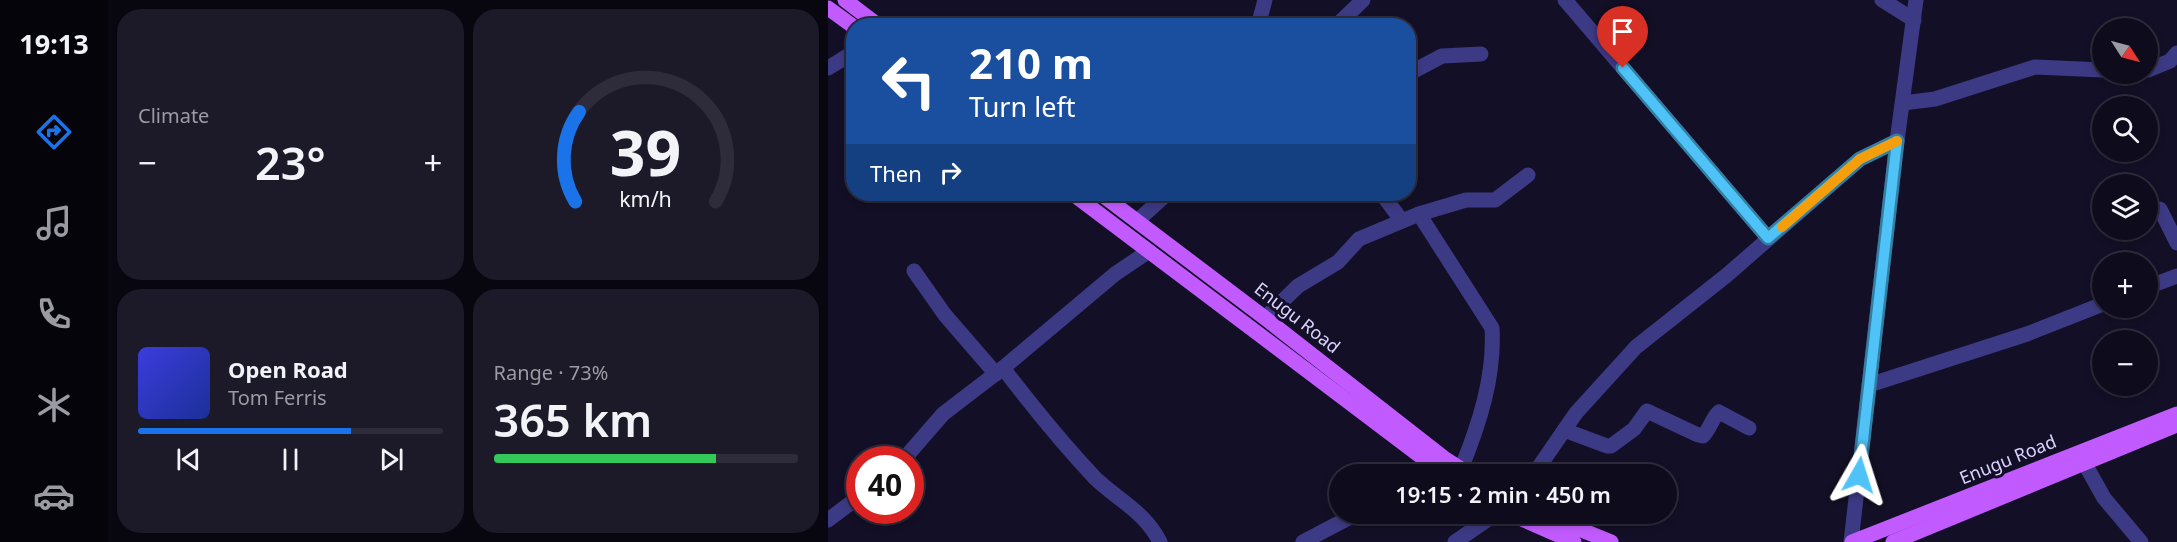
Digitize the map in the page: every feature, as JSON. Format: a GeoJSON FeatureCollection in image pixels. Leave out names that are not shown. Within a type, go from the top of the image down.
{"type":"FeatureCollection","features":[{"type":"Feature","properties":{"kind":"main road"},"geometry":{"type":"LineString","coordinates":[[845,0],[869,18]]}},
{"type":"Feature","properties":{"kind":"main road"},"geometry":{"type":"LineString","coordinates":[[828,8],[846,21]]}},
{"type":"Feature","properties":{"kind":"main road"},"geometry":{"type":"LineString","coordinates":[[1082,201],[1422,464]]}},
{"type":"Feature","properties":{"kind":"main road","name":"Enugu Road"},"geometry":{"type":"LineString","coordinates":[[1110,201],[1455,464]]}},
{"type":"Feature","properties":{"kind":"main road","name":"Enugu Road"},"geometry":{"type":"LineString","coordinates":[[1852,542],[2177,414]]}},
{"type":"Feature","properties":{"kind":"main road"},"geometry":{"type":"LineString","coordinates":[[1893,542],[2177,425]]}},
{"type":"Feature","properties":{"kind":"main road"},"geometry":{"type":"LineString","coordinates":[[1533,524],[1574,542]]}},
{"type":"Feature","properties":{"kind":"main road"},"geometry":{"type":"LineString","coordinates":[[1564,524],[1611,542]]}},
{"type":"Feature","properties":{"kind":"street"},"geometry":{"type":"LineString","coordinates":[[1260,18],[1265,0]]}},
{"type":"Feature","properties":{"kind":"street"},"geometry":{"type":"LineString","coordinates":[[1344,18],[1363,0]]}},
{"type":"Feature","properties":{"kind":"street"},"geometry":{"type":"LineString","coordinates":[[1564,0],[1768,238]]}},
{"type":"Feature","properties":{"kind":"street"},"geometry":{"type":"LineString","coordinates":[[1882,0],[1914,20]]}},
{"type":"Feature","properties":{"kind":"street"},"geometry":{"type":"LineString","coordinates":[[1852,542],[1897,141],[1916,0]]}},
{"type":"Feature","properties":{"kind":"street"},"geometry":{"type":"LineString","coordinates":[[2158,66],[2170,61],[2177,53]]}},
{"type":"Feature","properties":{"kind":"street"},"geometry":{"type":"LineString","coordinates":[[1416,70],[1442,56],[1481,54]]}},
{"type":"Feature","properties":{"kind":"street"},"geometry":{"type":"LineString","coordinates":[[828,68],[846,57]]}},
{"type":"Feature","properties":{"kind":"street"},"geometry":{"type":"LineString","coordinates":[[1903,103],[1935,99],[2035,67],[2092,70]]}},
{"type":"Feature","properties":{"kind":"street"},"geometry":{"type":"LineString","coordinates":[[1541,464],[1576,413],[1636,346],[1727,275],[1860,159],[1897,141]]}},
{"type":"Feature","properties":{"kind":"street"},"geometry":{"type":"LineString","coordinates":[[1265,318],[1298,286],[1338,262],[1359,239],[1419,214],[1466,200],[1495,200],[1528,175]]}},
{"type":"Feature","properties":{"kind":"street"},"geometry":{"type":"LineString","coordinates":[[1137,221],[1159,201]]}},
{"type":"Feature","properties":{"kind":"street"},"geometry":{"type":"LineString","coordinates":[[1387,201],[1402,221]]}},
{"type":"Feature","properties":{"kind":"street"},"geometry":{"type":"LineString","coordinates":[[2160,209],[2177,243]]}},
{"type":"Feature","properties":{"kind":"street"},"geometry":{"type":"LineString","coordinates":[[1419,214],[1492,328],[1494,350],[1478,429],[1467,464]]}},
{"type":"Feature","properties":{"kind":"street"},"geometry":{"type":"LineString","coordinates":[[915,446],[943,414],[1000,371],[1115,274],[1149,251]]}},
{"type":"Feature","properties":{"kind":"street"},"geometry":{"type":"LineString","coordinates":[[914,271],[945,315],[1000,371],[1098,480],[1131,505],[1152,527],[1160,542]]}},
{"type":"Feature","properties":{"kind":"street"},"geometry":{"type":"LineString","coordinates":[[2158,283],[2177,276]]}},
{"type":"Feature","properties":{"kind":"street"},"geometry":{"type":"LineString","coordinates":[[1869,385],[2027,334],[2092,308]]}},
{"type":"Feature","properties":{"kind":"street"},"geometry":{"type":"LineString","coordinates":[[1564,430],[1611,446],[1634,429],[1647,411],[1703,436],[1719,412],[1749,428]]}},
{"type":"Feature","properties":{"kind":"street"},"geometry":{"type":"LineString","coordinates":[[2085,464],[2104,498],[2141,542]]}},
{"type":"Feature","properties":{"kind":"street"},"geometry":{"type":"LineString","coordinates":[[828,520],[846,506]]}},
{"type":"Feature","properties":{"kind":"street"},"geometry":{"type":"LineString","coordinates":[[1303,542],[1337,524]]}},
{"type":"Feature","properties":{"kind":"street"},"geometry":{"type":"LineString","coordinates":[[1455,542],[1481,524]]}},
{"type":"Feature","properties":{"kind":"slow traffic"},"geometry":{"type":"LineString","coordinates":[[1782,227],[1860,159],[1897,141]]}},
{"type":"Feature","properties":{"kind":"route"},"geometry":{"type":"LineString","coordinates":[[1623,68],[1768,238],[1860,159],[1897,141],[1859,475]]}}]}
